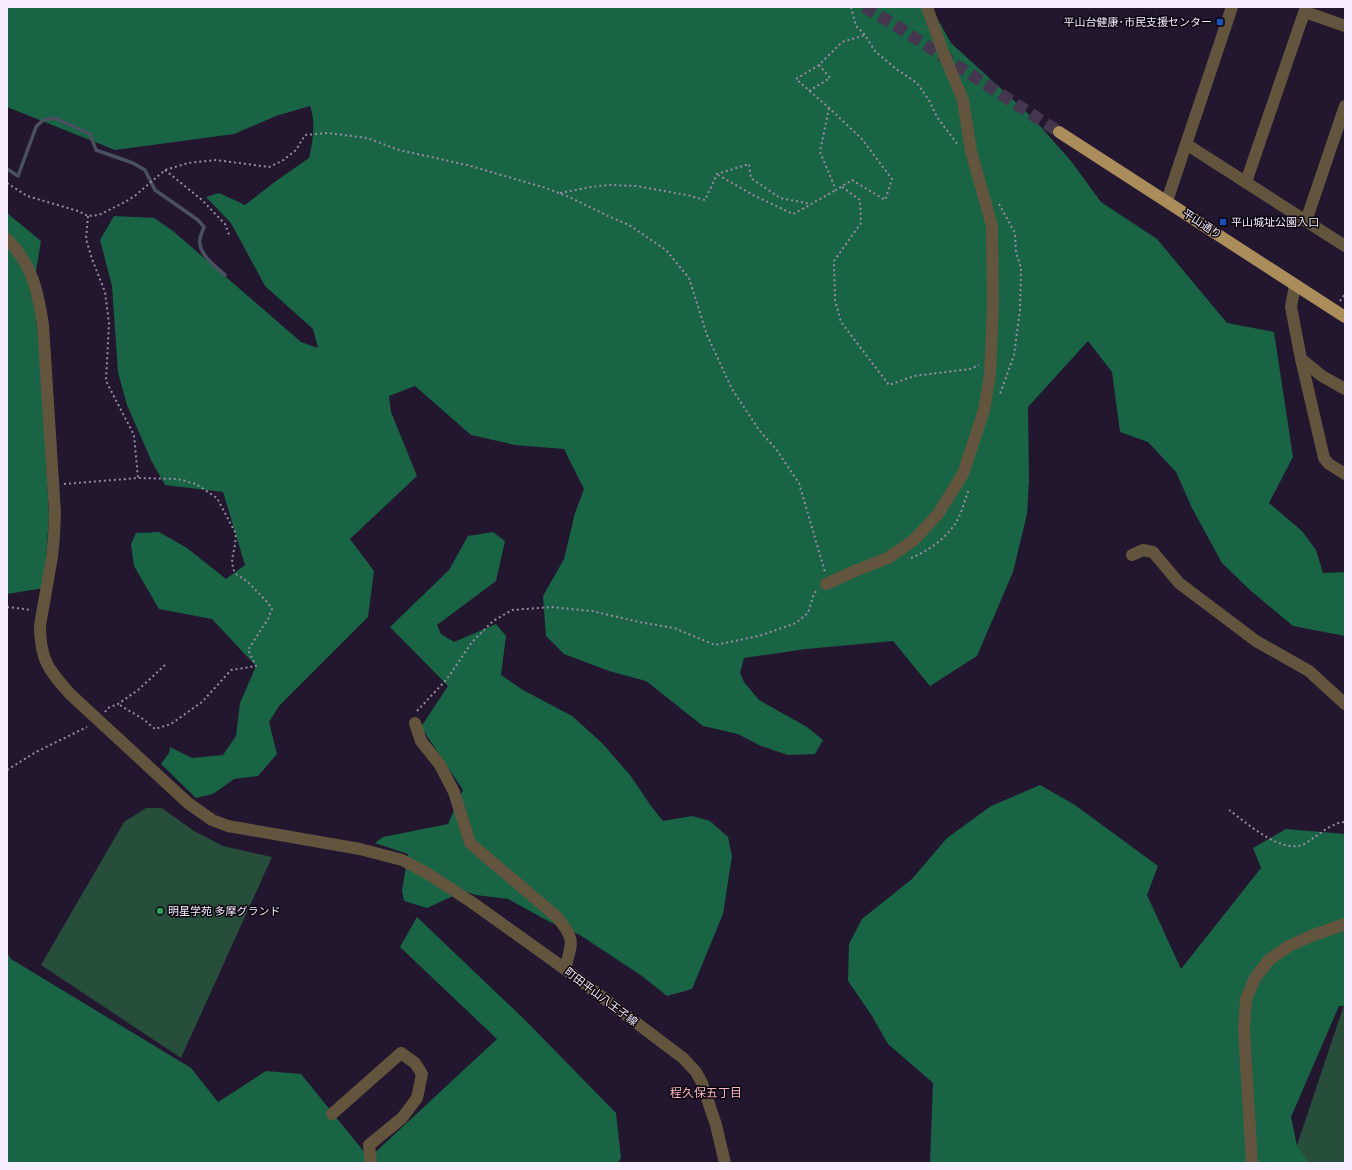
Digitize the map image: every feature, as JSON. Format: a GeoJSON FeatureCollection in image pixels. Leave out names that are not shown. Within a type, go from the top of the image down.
{"type":"FeatureCollection","features":[{"type":"Feature","properties":{"kind":"main road","name":"平山通り"},"geometry":{"type":"LineString","coordinates":[[1059,132],[1345,317]]}},
{"type":"Feature","properties":{"kind":"street"},"geometry":{"type":"LineString","coordinates":[[826,584],[888,558],[914,540],[938,514],[963,474],[984,410],[990,375],[991,358],[993,305],[992,226],[971,150],[963,100],[943,52],[927,7]]}},
{"type":"Feature","properties":{"kind":"street"},"geometry":{"type":"LineString","coordinates":[[1167,201],[1232,7]]}},
{"type":"Feature","properties":{"kind":"street"},"geometry":{"type":"LineString","coordinates":[[1246,182],[1305,9],[1345,26]]}},
{"type":"Feature","properties":{"kind":"street"},"geometry":{"type":"LineString","coordinates":[[1306,221],[1345,106]]}},
{"type":"Feature","properties":{"kind":"street"},"geometry":{"type":"LineString","coordinates":[[1186,144],[1345,246]]}},
{"type":"Feature","properties":{"kind":"street","name":"町田平山八王子線"},"geometry":{"type":"LineString","coordinates":[[7,239],[20,254],[32,275],[39,296],[43,325],[55,513],[54,536],[42,611],[40,634],[44,660],[56,678],[70,694],[188,803],[212,820],[228,826],[367,851],[402,860],[425,872],[470,901],[565,969],[683,1058],[696,1072],[707,1096],[725,1163]]}},
{"type":"Feature","properties":{"kind":"street"},"geometry":{"type":"LineString","coordinates":[[1295,284],[1291,307],[1301,359],[1324,458],[1329,464],[1345,474]]}},
{"type":"Feature","properties":{"kind":"street"},"geometry":{"type":"LineString","coordinates":[[1301,359],[1322,376],[1345,389]]}},
{"type":"Feature","properties":{"kind":"street"},"geometry":{"type":"LineString","coordinates":[[1132,555],[1143,550],[1153,552],[1179,584],[1256,641],[1309,671],[1345,704]]}},
{"type":"Feature","properties":{"kind":"street"},"geometry":{"type":"LineString","coordinates":[[415,723],[421,741],[440,765],[454,792],[470,843],[557,917],[568,931],[571,942],[565,969]]}},
{"type":"Feature","properties":{"kind":"street"},"geometry":{"type":"LineString","coordinates":[[1252,1163],[1244,1030],[1246,999],[1255,978],[1268,960],[1289,946],[1311,936],[1345,924]]}},
{"type":"Feature","properties":{"kind":"street"},"geometry":{"type":"LineString","coordinates":[[332,1114],[401,1053],[415,1063],[422,1074],[418,1098],[402,1118],[369,1145],[371,1163]]}},
{"type":"Feature","properties":{"kind":"path"},"geometry":{"type":"LineString","coordinates":[[851,7],[856,26],[865,35],[875,51],[896,69],[917,83],[929,100],[937,117],[959,146]]}},
{"type":"Feature","properties":{"kind":"path"},"geometry":{"type":"LineString","coordinates":[[717,174],[753,195],[793,214],[852,180],[885,200],[892,178],[862,139],[796,80],[819,65],[842,42],[865,35]]}},
{"type":"Feature","properties":{"kind":"path"},"geometry":{"type":"LineString","coordinates":[[809,91],[830,78],[819,65]]}},
{"type":"Feature","properties":{"kind":"path"},"geometry":{"type":"LineString","coordinates":[[829,108],[820,152],[836,190]]}},
{"type":"Feature","properties":{"kind":"path"},"geometry":{"type":"LineString","coordinates":[[7,184],[26,196],[78,211],[88,216],[99,215],[125,202],[145,188],[165,170],[188,163],[216,160],[269,167],[282,161],[296,150],[305,135],[328,133],[367,138],[399,150],[467,166],[569,197],[629,225],[666,250],[689,278],[707,335],[732,389],[759,430],[776,449],[799,483],[826,574],[826,584],[814,593],[808,614],[796,623],[759,636],[714,645],[674,628],[639,622],[592,611],[552,607],[512,610],[493,621],[472,642],[447,679],[418,710],[415,723]]}},
{"type":"Feature","properties":{"kind":"path"},"geometry":{"type":"LineString","coordinates":[[558,193],[609,185],[636,186],[687,195],[705,200],[717,174],[749,164],[751,178],[780,198],[811,204]]}},
{"type":"Feature","properties":{"kind":"path"},"geometry":{"type":"LineString","coordinates":[[165,170],[202,200],[225,224],[230,237]]}},
{"type":"Feature","properties":{"kind":"path"},"geometry":{"type":"LineString","coordinates":[[842,187],[860,200],[861,223],[834,261],[835,300],[841,322],[889,385],[914,376],[970,369],[991,358]]}},
{"type":"Feature","properties":{"kind":"path"},"geometry":{"type":"LineString","coordinates":[[998,203],[1015,233],[1016,252],[1021,268],[1020,310],[1014,355],[999,398]]}},
{"type":"Feature","properties":{"kind":"path"},"geometry":{"type":"LineString","coordinates":[[88,216],[86,239],[92,259],[106,292],[108,323],[106,381],[134,435],[138,478]]}},
{"type":"Feature","properties":{"kind":"path"},"geometry":{"type":"LineString","coordinates":[[53,485],[138,478],[178,479],[196,484],[217,498],[236,534],[232,559],[233,569],[236,574],[248,582],[272,609],[268,619],[248,650],[256,666],[231,670],[202,702],[171,724],[155,730],[144,719],[118,704]]}},
{"type":"Feature","properties":{"kind":"path"},"geometry":{"type":"LineString","coordinates":[[908,559],[922,553],[943,538],[956,524],[969,489]]}},
{"type":"Feature","properties":{"kind":"path"},"geometry":{"type":"LineString","coordinates":[[7,607],[42,611]]}},
{"type":"Feature","properties":{"kind":"path"},"geometry":{"type":"LineString","coordinates":[[7,770],[36,752],[99,721],[108,708],[118,704],[138,690],[165,665]]}},
{"type":"Feature","properties":{"kind":"path"},"geometry":{"type":"LineString","coordinates":[[1229,810],[1271,841],[1289,846],[1302,846],[1323,831],[1340,822],[1345,822]]}},
{"type":"Feature","properties":{"kind":"green space"},"geometry":{"type":"Polygon","coordinates":[[[7,7],[931,7],[951,43],[1033,118],[1071,161],[1101,202],[1157,239],[1227,323],[1274,332],[1293,457],[1269,503],[1302,531],[1316,550],[1323,573],[1345,572],[1345,636],[1293,626],[1251,591],[1222,563],[1192,508],[1176,472],[1148,442],[1120,432],[1112,372],[1088,341],[1028,407],[1029,481],[1027,514],[1013,572],[977,656],[930,686],[893,641],[806,649],[744,658],[740,673],[744,682],[759,700],[807,727],[823,740],[815,754],[788,755],[761,746],[738,734],[703,726],[646,681],[609,671],[564,654],[546,636],[543,596],[564,559],[575,513],[584,489],[564,449],[515,445],[471,435],[415,386],[389,396],[391,412],[417,476],[350,539],[374,571],[368,617],[279,706],[269,722],[277,754],[258,776],[234,779],[213,794],[196,798],[161,764],[169,753],[170,747],[192,758],[223,755],[236,736],[240,703],[256,666],[212,619],[159,609],[134,566],[131,544],[136,533],[159,532],[187,548],[226,579],[245,565],[223,492],[165,485],[151,460],[127,405],[118,372],[112,286],[100,240],[114,216],[154,218],[173,231],[301,342],[318,348],[313,329],[265,286],[231,223],[206,197],[219,193],[245,205],[309,158],[313,132],[312,112],[310,106],[276,116],[234,134],[115,150],[7,107],[7,7]]]}},
{"type":"Feature","properties":{"kind":"green space"},"geometry":{"type":"Polygon","coordinates":[[[7,213],[41,241],[33,288],[41,366],[49,516],[44,588],[7,594],[7,213]]]}},
{"type":"Feature","properties":{"kind":"green space"},"geometry":{"type":"Polygon","coordinates":[[[493,532],[505,541],[496,581],[437,625],[441,634],[454,642],[496,624],[506,636],[501,675],[523,690],[572,716],[602,743],[630,775],[663,821],[692,816],[710,821],[728,837],[732,856],[723,914],[692,989],[667,996],[642,976],[580,935],[550,922],[508,899],[476,895],[464,891],[427,908],[404,901],[402,891],[408,854],[375,843],[383,837],[448,824],[463,790],[421,727],[448,686],[390,627],[449,570],[468,536],[493,532]]]}},
{"type":"Feature","properties":{"kind":"green space"},"geometry":{"type":"Polygon","coordinates":[[[1040,785],[1075,805],[1158,866],[1147,895],[1181,969],[1261,868],[1253,848],[1286,829],[1345,834],[1345,1006],[1339,1006],[1291,1117],[1297,1146],[1309,1163],[930,1163],[933,1083],[888,1044],[872,1016],[848,981],[849,944],[862,919],[912,879],[947,838],[991,806],[1040,785]]]}},
{"type":"Feature","properties":{"kind":"green space","name":"明星学苑 多摩グランド"},"geometry":{"type":"Polygon","coordinates":[[[146,808],[162,808],[194,831],[223,846],[272,857],[181,1058],[41,965],[124,822],[146,808]]]}},
{"type":"Feature","properties":{"kind":"green space"},"geometry":{"type":"Polygon","coordinates":[[[417,917],[526,1021],[616,1113],[621,1158],[618,1163],[7,1163],[7,953],[11,959],[191,1068],[218,1102],[266,1071],[301,1074],[369,1158],[497,1039],[400,947],[417,917]]]}},
{"type":"Feature","properties":{"kind":"green space"},"geometry":{"type":"Polygon","coordinates":[[[1345,1002],[1345,1163],[1293,1163],[1292,1160],[1345,1002]]]}},
{"type":"Feature","properties":{"kind":"waterway"},"geometry":{"type":"LineString","coordinates":[[7,169],[18,176],[36,127],[43,120],[55,118],[90,134],[96,150],[133,163],[145,170],[155,190],[198,220],[204,227],[200,238],[201,249],[212,264],[225,275]]}},
{"type":"Feature","properties":{"kind":"tunnel"},"geometry":{"type":"LineString","coordinates":[[864,7],[895,25],[1059,132]]}},
{"type":"Feature","properties":{"kind":"place","name":"平山台健康･市民支援センター"},"geometry":{"type":"Point","coordinates":[1220,22]}},
{"type":"Feature","properties":{"kind":"place","name":"平山城址公園入口"},"geometry":{"type":"Point","coordinates":[1223,222]}},
{"type":"Feature","properties":{"kind":"place","name":"明星学苑 多摩グランド"},"geometry":{"type":"Point","coordinates":[160,911]}},
{"type":"Feature","properties":{"kind":"district","name":"程久保五丁目"},"geometry":{"type":"Point","coordinates":[706,1093]}}]}
